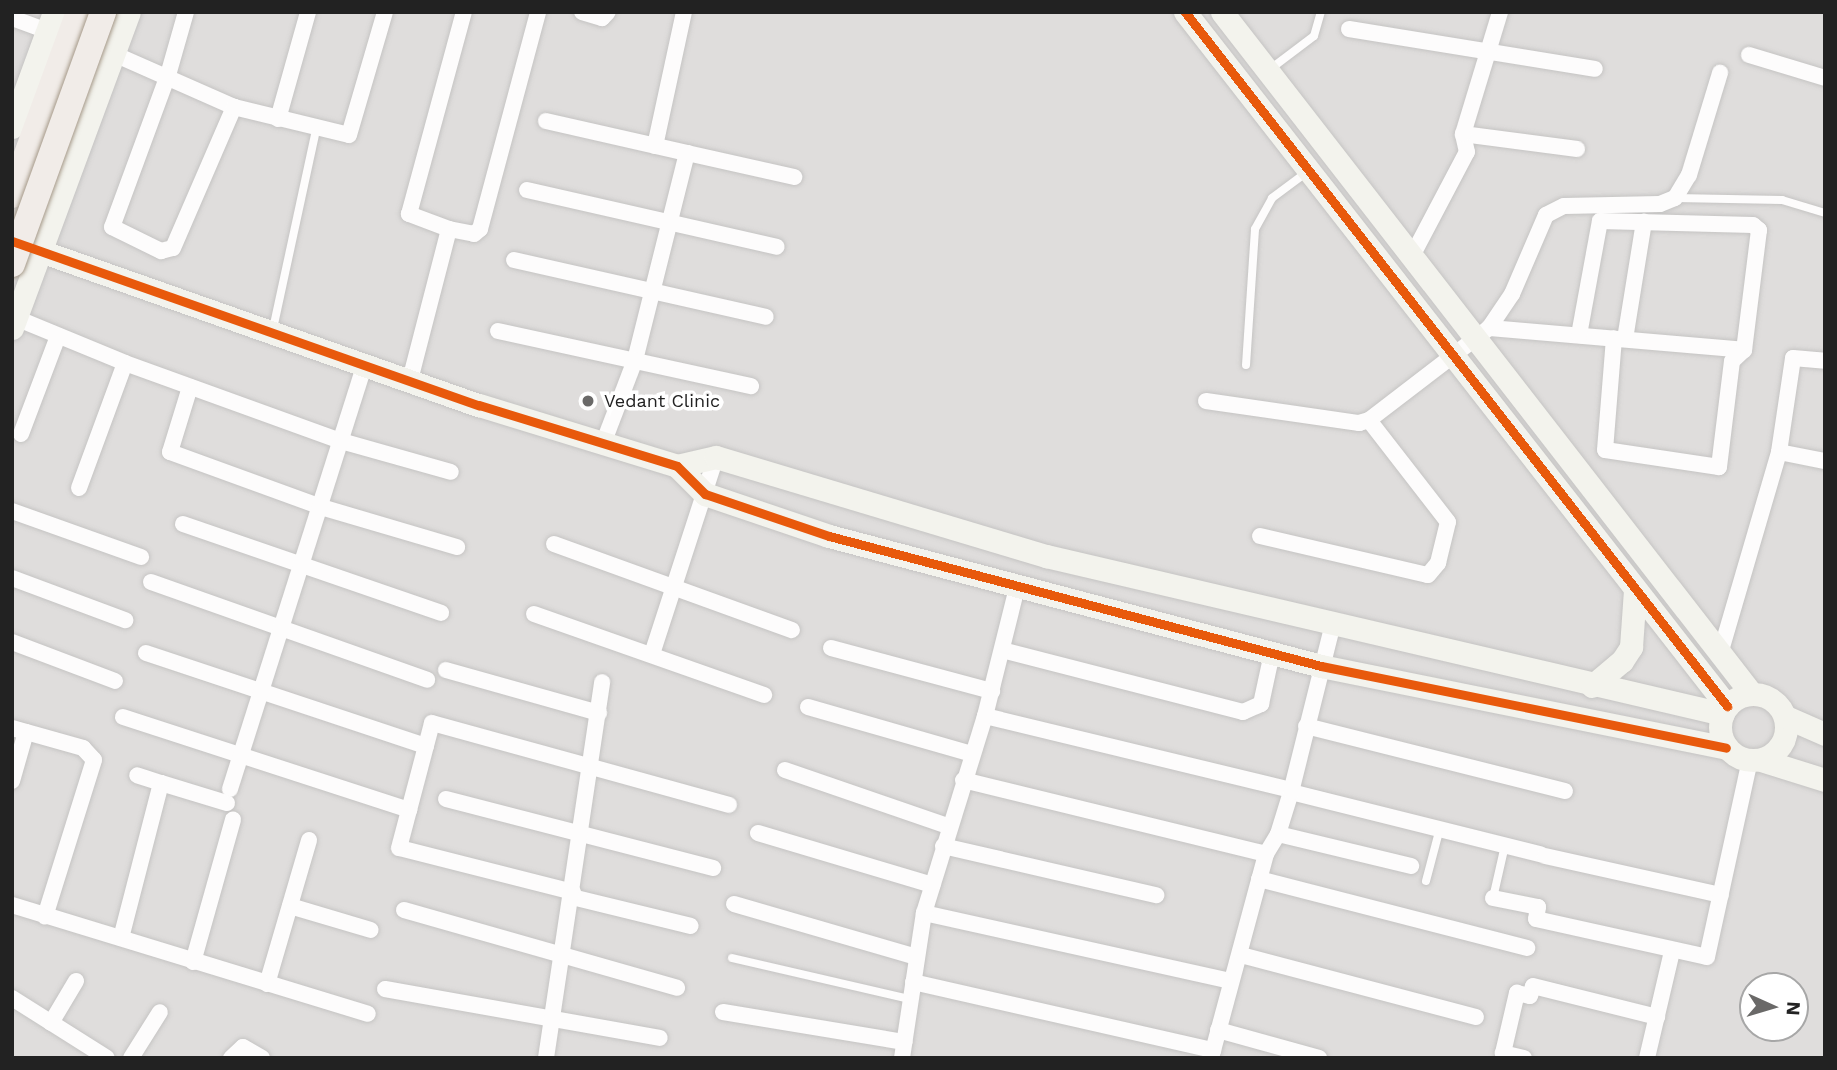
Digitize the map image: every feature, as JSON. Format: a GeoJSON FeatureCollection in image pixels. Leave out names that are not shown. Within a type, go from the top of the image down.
{"type":"FeatureCollection","features":[{"type":"Feature","properties":{"kind":"main road"},"geometry":{"type":"LineString","coordinates":[[12,195],[79,12]]}},
{"type":"Feature","properties":{"kind":"main road"},"geometry":{"type":"LineString","coordinates":[[12,264],[103,12]]}},
{"type":"Feature","properties":{"kind":"street"},"geometry":{"type":"LineString","coordinates":[[129,12],[14,323],[58,336],[341,441],[452,472]]}},
{"type":"Feature","properties":{"kind":"street"},"geometry":{"type":"LineString","coordinates":[[186,12],[168,75],[113,221],[117,231],[161,251],[173,248],[234,107]]}},
{"type":"Feature","properties":{"kind":"street"},"geometry":{"type":"LineString","coordinates":[[278,119],[308,12]]}},
{"type":"Feature","properties":{"kind":"street"},"geometry":{"type":"LineString","coordinates":[[114,54],[168,75],[234,107],[345,136],[353,132],[385,12]]}},
{"type":"Feature","properties":{"kind":"street"},"geometry":{"type":"LineString","coordinates":[[464,12],[409,211],[411,218],[474,234],[481,229],[538,12]]}},
{"type":"Feature","properties":{"kind":"street"},"geometry":{"type":"LineString","coordinates":[[582,12],[600,18],[608,12]]}},
{"type":"Feature","properties":{"kind":"street"},"geometry":{"type":"LineString","coordinates":[[655,146],[684,12]]}},
{"type":"Feature","properties":{"kind":"street"},"geometry":{"type":"LineString","coordinates":[[1185,12],[1725,710],[1720,733],[1726,748]]}},
{"type":"Feature","properties":{"kind":"street"},"geometry":{"type":"LineString","coordinates":[[1222,12],[1411,258],[1482,333],[1751,693],[1772,699],[1786,717],[1825,734]]}},
{"type":"Feature","properties":{"kind":"street"},"geometry":{"type":"LineString","coordinates":[[1411,258],[1467,152],[1463,134],[1500,12]]}},
{"type":"Feature","properties":{"kind":"street"},"geometry":{"type":"LineString","coordinates":[[12,18],[50,22],[19,91],[12,127]]}},
{"type":"Feature","properties":{"kind":"street"},"geometry":{"type":"LineString","coordinates":[[1349,29],[1595,69]]}},
{"type":"Feature","properties":{"kind":"street"},"geometry":{"type":"LineString","coordinates":[[1749,55],[1825,78]]}},
{"type":"Feature","properties":{"kind":"street"},"geometry":{"type":"LineString","coordinates":[[1245,91],[1266,72]]}},
{"type":"Feature","properties":{"kind":"street"},"geometry":{"type":"LineString","coordinates":[[1206,401],[1359,423],[1369,420],[1482,333],[1512,294],[1546,215],[1564,206],[1660,204],[1675,198],[1689,174],[1720,73]]}},
{"type":"Feature","properties":{"kind":"street"},"geometry":{"type":"LineString","coordinates":[[546,121],[794,177]]}},
{"type":"Feature","properties":{"kind":"street"},"geometry":{"type":"LineString","coordinates":[[1463,134],[1577,149]]}},
{"type":"Feature","properties":{"kind":"street"},"geometry":{"type":"LineString","coordinates":[[604,441],[635,359],[687,153]]}},
{"type":"Feature","properties":{"kind":"street"},"geometry":{"type":"LineString","coordinates":[[527,190],[777,247]]}},
{"type":"Feature","properties":{"kind":"street"},"geometry":{"type":"LineString","coordinates":[[1579,335],[1596,224],[1644,222],[1753,225],[1759,230],[1744,350],[1732,361],[1720,467],[1605,450],[1602,445],[1619,339],[1644,222]]}},
{"type":"Feature","properties":{"kind":"street"},"geometry":{"type":"LineString","coordinates":[[410,380],[449,229]]}},
{"type":"Feature","properties":{"kind":"street"},"geometry":{"type":"LineString","coordinates":[[12,241],[410,380],[677,466],[705,494],[828,536],[1026,591],[1321,666],[1726,748],[1755,760],[1825,780]]}},
{"type":"Feature","properties":{"kind":"street"},"geometry":{"type":"LineString","coordinates":[[514,260],[653,289],[766,317]]}},
{"type":"Feature","properties":{"kind":"street"},"geometry":{"type":"LineString","coordinates":[[498,331],[751,386]]}},
{"type":"Feature","properties":{"kind":"street"},"geometry":{"type":"LineString","coordinates":[[1482,333],[1579,335],[1744,350]]}},
{"type":"Feature","properties":{"kind":"street"},"geometry":{"type":"LineString","coordinates":[[21,434],[58,336]]}},
{"type":"Feature","properties":{"kind":"street"},"geometry":{"type":"LineString","coordinates":[[1720,654],[1779,452],[1793,358],[1825,361]]}},
{"type":"Feature","properties":{"kind":"street"},"geometry":{"type":"LineString","coordinates":[[79,488],[125,363]]}},
{"type":"Feature","properties":{"kind":"street"},"geometry":{"type":"LineString","coordinates":[[137,775],[161,783],[229,796],[365,363]]}},
{"type":"Feature","properties":{"kind":"street"},"geometry":{"type":"LineString","coordinates":[[190,387],[170,452],[321,507],[457,547]]}},
{"type":"Feature","properties":{"kind":"street"},"geometry":{"type":"LineString","coordinates":[[1260,536],[1428,575],[1438,563],[1448,522],[1369,420]]}},
{"type":"Feature","properties":{"kind":"street"},"geometry":{"type":"LineString","coordinates":[[1779,452],[1825,461]]}},
{"type":"Feature","properties":{"kind":"street"},"geometry":{"type":"LineString","coordinates":[[677,466],[716,457],[1046,556],[1592,686],[1725,710],[1751,693]]}},
{"type":"Feature","properties":{"kind":"street"},"geometry":{"type":"LineString","coordinates":[[652,654],[676,587],[716,457]]}},
{"type":"Feature","properties":{"kind":"street"},"geometry":{"type":"LineString","coordinates":[[12,511],[141,557]]}},
{"type":"Feature","properties":{"kind":"street"},"geometry":{"type":"LineString","coordinates":[[183,524],[441,614]]}},
{"type":"Feature","properties":{"kind":"street"},"geometry":{"type":"LineString","coordinates":[[554,544],[792,630]]}},
{"type":"Feature","properties":{"kind":"street"},"geometry":{"type":"LineString","coordinates":[[723,1012],[903,1050],[916,957],[948,826],[985,716],[1002,650],[1026,591],[1046,556]]}},
{"type":"Feature","properties":{"kind":"street"},"geometry":{"type":"LineString","coordinates":[[12,578],[125,620]]}},
{"type":"Feature","properties":{"kind":"street"},"geometry":{"type":"LineString","coordinates":[[151,582],[427,680]]}},
{"type":"Feature","properties":{"kind":"street"},"geometry":{"type":"LineString","coordinates":[[1592,686],[1622,661],[1630,647],[1634,590]]}},
{"type":"Feature","properties":{"kind":"street"},"geometry":{"type":"LineString","coordinates":[[534,614],[764,695]]}},
{"type":"Feature","properties":{"kind":"street"},"geometry":{"type":"LineString","coordinates":[[913,982],[1212,1054],[1231,981],[1241,955],[1266,854],[1278,834],[1292,791],[1333,624]]}},
{"type":"Feature","properties":{"kind":"street"},"geometry":{"type":"LineString","coordinates":[[12,642],[115,681]]}},
{"type":"Feature","properties":{"kind":"street"},"geometry":{"type":"LineString","coordinates":[[831,648],[992,691]]}},
{"type":"Feature","properties":{"kind":"street"},"geometry":{"type":"LineString","coordinates":[[1002,650],[1243,712],[1261,704],[1272,653]]}},
{"type":"Feature","properties":{"kind":"street"},"geometry":{"type":"LineString","coordinates":[[146,653],[426,746]]}},
{"type":"Feature","properties":{"kind":"street"},"geometry":{"type":"LineString","coordinates":[[446,670],[598,713]]}},
{"type":"Feature","properties":{"kind":"street"},"geometry":{"type":"LineString","coordinates":[[547,1058],[583,832],[602,682]]}},
{"type":"Feature","properties":{"kind":"street"},"geometry":{"type":"LineString","coordinates":[[808,707],[972,754]]}},
{"type":"Feature","properties":{"kind":"street"},"geometry":{"type":"LineString","coordinates":[[985,716],[1543,855],[1721,895]]}},
{"type":"Feature","properties":{"kind":"street"},"geometry":{"type":"LineString","coordinates":[[123,717],[409,810]]}},
{"type":"Feature","properties":{"kind":"street"},"geometry":{"type":"LineString","coordinates":[[1755,760],[1771,756],[1785,739],[1786,717]]}},
{"type":"Feature","properties":{"kind":"street"},"geometry":{"type":"LineString","coordinates":[[691,926],[399,848],[432,723],[729,805]]}},
{"type":"Feature","properties":{"kind":"street"},"geometry":{"type":"LineString","coordinates":[[1306,726],[1565,791]]}},
{"type":"Feature","properties":{"kind":"street"},"geometry":{"type":"LineString","coordinates":[[12,781],[19,730],[83,747],[94,760],[46,916]]}},
{"type":"Feature","properties":{"kind":"street"},"geometry":{"type":"LineString","coordinates":[[1493,898],[1538,907],[1536,919],[1707,957],[1755,760]]}},
{"type":"Feature","properties":{"kind":"street"},"geometry":{"type":"LineString","coordinates":[[785,770],[948,826]]}},
{"type":"Feature","properties":{"kind":"street"},"geometry":{"type":"LineString","coordinates":[[963,780],[1266,854]]}},
{"type":"Feature","properties":{"kind":"street"},"geometry":{"type":"LineString","coordinates":[[121,938],[161,783]]}},
{"type":"Feature","properties":{"kind":"street"},"geometry":{"type":"LineString","coordinates":[[446,799],[583,832],[713,868]]}},
{"type":"Feature","properties":{"kind":"street"},"geometry":{"type":"LineString","coordinates":[[193,962],[233,820]]}},
{"type":"Feature","properties":{"kind":"street"},"geometry":{"type":"LineString","coordinates":[[758,833],[932,886]]}},
{"type":"Feature","properties":{"kind":"street"},"geometry":{"type":"LineString","coordinates":[[1278,834],[1411,866]]}},
{"type":"Feature","properties":{"kind":"street"},"geometry":{"type":"LineString","coordinates":[[267,984],[309,840]]}},
{"type":"Feature","properties":{"kind":"street"},"geometry":{"type":"LineString","coordinates":[[943,846],[1156,895]]}},
{"type":"Feature","properties":{"kind":"street"},"geometry":{"type":"LineString","coordinates":[[1259,879],[1527,948]]}},
{"type":"Feature","properties":{"kind":"street"},"geometry":{"type":"LineString","coordinates":[[734,904],[916,957]]}},
{"type":"Feature","properties":{"kind":"street"},"geometry":{"type":"LineString","coordinates":[[12,905],[368,1014]]}},
{"type":"Feature","properties":{"kind":"street"},"geometry":{"type":"LineString","coordinates":[[290,906],[372,930]]}},
{"type":"Feature","properties":{"kind":"street"},"geometry":{"type":"LineString","coordinates":[[404,910],[562,958],[677,988]]}},
{"type":"Feature","properties":{"kind":"street"},"geometry":{"type":"LineString","coordinates":[[925,913],[1231,981]]}},
{"type":"Feature","properties":{"kind":"street"},"geometry":{"type":"LineString","coordinates":[[1647,1058],[1672,951]]}},
{"type":"Feature","properties":{"kind":"street"},"geometry":{"type":"LineString","coordinates":[[1241,955],[1476,1017]]}},
{"type":"Feature","properties":{"kind":"street"},"geometry":{"type":"LineString","coordinates":[[51,1023],[76,981]]}},
{"type":"Feature","properties":{"kind":"street"},"geometry":{"type":"LineString","coordinates":[[1524,1058],[1503,1053],[1517,993],[1530,996],[1533,986],[1657,1017]]}},
{"type":"Feature","properties":{"kind":"street"},"geometry":{"type":"LineString","coordinates":[[385,989],[660,1038]]}},
{"type":"Feature","properties":{"kind":"street"},"geometry":{"type":"LineString","coordinates":[[12,998],[107,1058]]}},
{"type":"Feature","properties":{"kind":"street"},"geometry":{"type":"LineString","coordinates":[[131,1058],[160,1012]]}},
{"type":"Feature","properties":{"kind":"street"},"geometry":{"type":"LineString","coordinates":[[1218,1030],[1319,1058]]}},
{"type":"Feature","properties":{"kind":"street"},"geometry":{"type":"LineString","coordinates":[[231,1058],[243,1047],[262,1058]]}},
{"type":"Feature","properties":{"kind":"lane"},"geometry":{"type":"LineString","coordinates":[[1266,72],[1314,36],[1321,12]]}},
{"type":"Feature","properties":{"kind":"lane"},"geometry":{"type":"LineString","coordinates":[[272,331],[316,130]]}},
{"type":"Feature","properties":{"kind":"lane"},"geometry":{"type":"LineString","coordinates":[[1246,365],[1255,229],[1272,198],[1310,171]]}},
{"type":"Feature","properties":{"kind":"lane"},"geometry":{"type":"LineString","coordinates":[[1675,198],[1782,200],[1825,213]]}},
{"type":"Feature","properties":{"kind":"lane"},"geometry":{"type":"LineString","coordinates":[[1426,881],[1440,828]]}},
{"type":"Feature","properties":{"kind":"lane"},"geometry":{"type":"LineString","coordinates":[[1493,898],[1505,845]]}},
{"type":"Feature","properties":{"kind":"lane"},"geometry":{"type":"LineString","coordinates":[[732,958],[910,999]]}},
{"type":"Feature","properties":{"kind":"shaded area"},"geometry":{"type":"Polygon","coordinates":[[[12,12],[1825,12],[1825,1058],[12,1058],[12,12]]]}},
{"type":"Feature","properties":{"kind":"cycle path"},"geometry":{"type":"LineString","coordinates":[[1185,12],[1727,706]]}},
{"type":"Feature","properties":{"kind":"cycle path"},"geometry":{"type":"LineString","coordinates":[[12,241],[479,405],[677,466],[705,494],[829,536],[1321,666],[1726,748]]}},
{"type":"Feature","properties":{"kind":"place","name":"Vedant Clinic"},"geometry":{"type":"Point","coordinates":[588,401]}}]}
